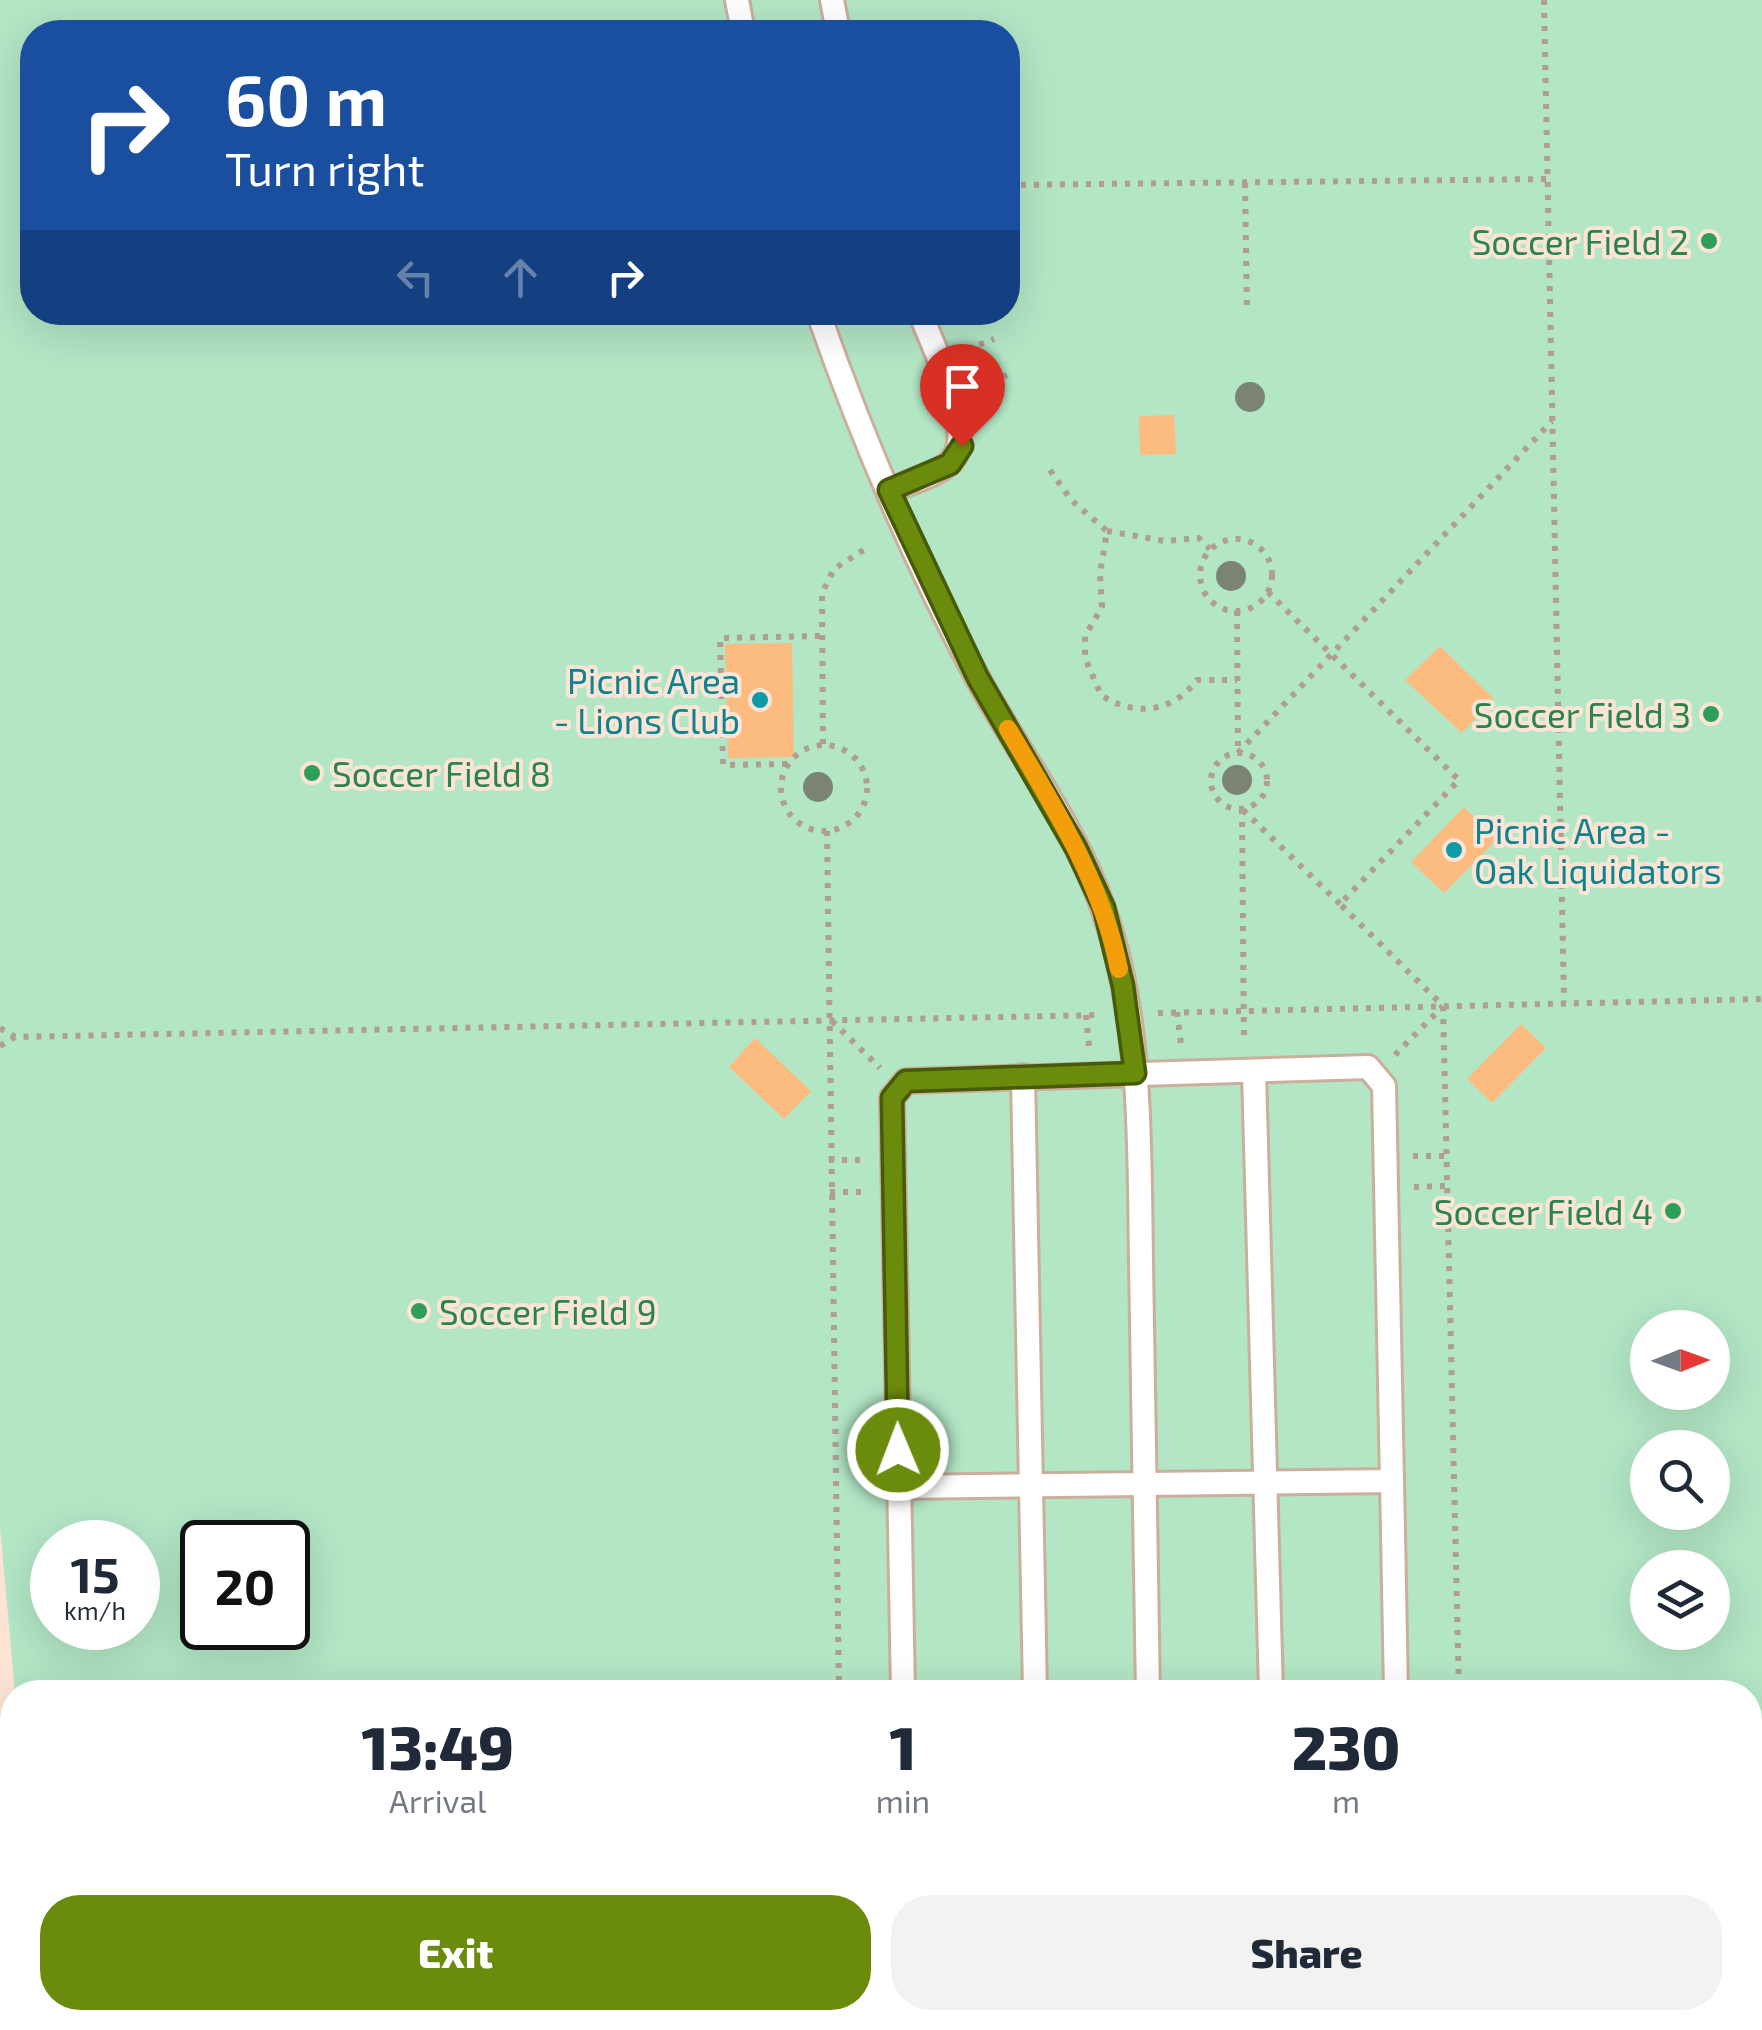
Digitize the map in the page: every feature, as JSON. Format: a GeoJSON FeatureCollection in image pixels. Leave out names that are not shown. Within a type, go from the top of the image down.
{"type":"FeatureCollection","features":[{"type":"Feature","properties":{"kind":"lane"},"geometry":{"type":"LineString","coordinates":[[823,325],[889,490],[978,678],[1076,848],[1104,908],[1123,986],[1135,1073],[1148,1680]]}},
{"type":"Feature","properties":{"kind":"lane"},"geometry":{"type":"LineString","coordinates":[[889,490],[950,464],[962,446],[961,423],[925,325]]}},
{"type":"Feature","properties":{"kind":"lane"},"geometry":{"type":"LineString","coordinates":[[904,1680],[892,1098],[906,1081],[1368,1066],[1384,1086],[1396,1680]]}},
{"type":"Feature","properties":{"kind":"lane"},"geometry":{"type":"LineString","coordinates":[[1254,1071],[1271,1680]]}},
{"type":"Feature","properties":{"kind":"lane"},"geometry":{"type":"LineString","coordinates":[[1023,1076],[1035,1680]]}},
{"type":"Feature","properties":{"kind":"lane"},"geometry":{"type":"LineString","coordinates":[[898,1487],[1392,1481]]}},
{"type":"Feature","properties":{"kind":"path"},"geometry":{"type":"LineString","coordinates":[[1544,0],[1564,1002]]}},
{"type":"Feature","properties":{"kind":"path"},"geometry":{"type":"LineString","coordinates":[[1020,185],[1548,179]]}},
{"type":"Feature","properties":{"kind":"path"},"geometry":{"type":"LineString","coordinates":[[1244,183],[1247,312]]}},
{"type":"Feature","properties":{"kind":"path"},"geometry":{"type":"LineString","coordinates":[[1238,753],[1255,758],[1266,774],[1264,793],[1251,807],[1233,809],[1217,800],[1210,784],[1221,759],[1238,753],[1552,421]]}},
{"type":"Feature","properties":{"kind":"path"},"geometry":{"type":"LineString","coordinates":[[1050,470],[1072,500],[1107,531],[1165,541],[1199,538],[1210,549]]}},
{"type":"Feature","properties":{"kind":"path"},"geometry":{"type":"LineString","coordinates":[[1107,531],[1100,574],[1102,607],[1086,636],[1084,658],[1102,695],[1135,710],[1159,708],[1186,694],[1197,680],[1237,680]]}},
{"type":"Feature","properties":{"kind":"path"},"geometry":{"type":"LineString","coordinates":[[1231,538],[1242,538],[1262,548],[1272,568],[1268,592],[1260,602],[1237,611],[1214,604],[1200,584],[1202,559],[1210,549],[1231,538]]}},
{"type":"Feature","properties":{"kind":"path"},"geometry":{"type":"LineString","coordinates":[[823,744],[822,593],[834,568],[868,547]]}},
{"type":"Feature","properties":{"kind":"path"},"geometry":{"type":"LineString","coordinates":[[1268,592],[1459,780],[1340,904]]}},
{"type":"Feature","properties":{"kind":"path"},"geometry":{"type":"LineString","coordinates":[[1237,611],[1238,753]]}},
{"type":"Feature","properties":{"kind":"path"},"geometry":{"type":"LineString","coordinates":[[787,764],[723,765],[720,638],[821,636]]}},
{"type":"Feature","properties":{"kind":"path"},"geometry":{"type":"LineString","coordinates":[[823,744],[844,748],[856,758],[867,785],[861,811],[852,821],[827,831],[800,824],[790,815],[781,789],[787,764],[801,751],[823,744]]}},
{"type":"Feature","properties":{"kind":"path"},"geometry":{"type":"LineString","coordinates":[[1242,809],[1444,1006],[1458,1680]]}},
{"type":"Feature","properties":{"kind":"path"},"geometry":{"type":"LineString","coordinates":[[1242,809],[1243,1009]]}},
{"type":"Feature","properties":{"kind":"path"},"geometry":{"type":"LineString","coordinates":[[827,831],[831,1020],[827,1049],[840,1680]]}},
{"type":"Feature","properties":{"kind":"path"},"geometry":{"type":"LineString","coordinates":[[1152,1013],[1762,999]]}},
{"type":"Feature","properties":{"kind":"path"},"geometry":{"type":"LineString","coordinates":[[1376,1075],[1444,1006]]}},
{"type":"Feature","properties":{"kind":"path"},"geometry":{"type":"LineString","coordinates":[[1177,1012],[1181,1046]]}},
{"type":"Feature","properties":{"kind":"path"},"geometry":{"type":"LineString","coordinates":[[0,1046],[15,1037],[1106,1015]]}},
{"type":"Feature","properties":{"kind":"path"},"geometry":{"type":"LineString","coordinates":[[1086,1016],[1090,1048]]}},
{"type":"Feature","properties":{"kind":"path"},"geometry":{"type":"LineString","coordinates":[[831,1020],[900,1088]]}},
{"type":"Feature","properties":{"kind":"path"},"geometry":{"type":"LineString","coordinates":[[0,1028],[15,1037]]}},
{"type":"Feature","properties":{"kind":"green space"},"geometry":{"type":"Polygon","coordinates":[[[0,0],[1762,0],[1762,1680],[14,1680],[0,1526],[0,0]]]}},
{"type":"Feature","properties":{"kind":"building"},"geometry":{"type":"Polygon","coordinates":[[[1174,415],[1176,454],[1140,455],[1139,416],[1174,415]]]}},
{"type":"Feature","properties":{"kind":"building","name":"Picnic Area - Lions Club"},"geometry":{"type":"Polygon","coordinates":[[[792,643],[794,757],[728,758],[725,644],[792,643]]]}},
{"type":"Feature","properties":{"kind":"building"},"geometry":{"type":"Polygon","coordinates":[[[1440,646],[1494,699],[1462,733],[1405,680],[1440,646]]]}},
{"type":"Feature","properties":{"kind":"building","name":"Picnic Area - Oak Liquidators"},"geometry":{"type":"Polygon","coordinates":[[[1464,807],[1497,839],[1444,893],[1411,862],[1464,807]]]}},
{"type":"Feature","properties":{"kind":"building"},"geometry":{"type":"Polygon","coordinates":[[[1521,1024],[1546,1048],[1492,1103],[1467,1079],[1521,1024]]]}},
{"type":"Feature","properties":{"kind":"building"},"geometry":{"type":"Polygon","coordinates":[[[755,1038],[811,1091],[784,1119],[729,1067],[755,1038]]]}},
{"type":"Feature","properties":{"kind":"slow traffic"},"geometry":{"type":"LineString","coordinates":[[1008,729],[1076,848],[1104,908],[1119,969]]}},
{"type":"Feature","properties":{"kind":"place","name":"Soccer Field 2"},"geometry":{"type":"Point","coordinates":[1709,241]}},
{"type":"Feature","properties":{"kind":"place","name":"Picnic Area - Lions Club"},"geometry":{"type":"Point","coordinates":[760,700]}},
{"type":"Feature","properties":{"kind":"place","name":"Soccer Field 3"},"geometry":{"type":"Point","coordinates":[1711,714]}},
{"type":"Feature","properties":{"kind":"place","name":"Soccer Field 8"},"geometry":{"type":"Point","coordinates":[312,773]}},
{"type":"Feature","properties":{"kind":"place","name":"Picnic Area - Oak Liquidators"},"geometry":{"type":"Point","coordinates":[1454,850]}},
{"type":"Feature","properties":{"kind":"place","name":"Soccer Field 4"},"geometry":{"type":"Point","coordinates":[1673,1211]}},
{"type":"Feature","properties":{"kind":"place","name":"Soccer Field 9"},"geometry":{"type":"Point","coordinates":[419,1311]}},
{"type":"Feature","properties":{"kind":"route"},"geometry":{"type":"LineString","coordinates":[[898,1450],[892,1098],[906,1081],[1135,1073],[1123,986],[1104,908],[1076,848],[978,678],[889,490],[950,464],[962,446]]}}]}
